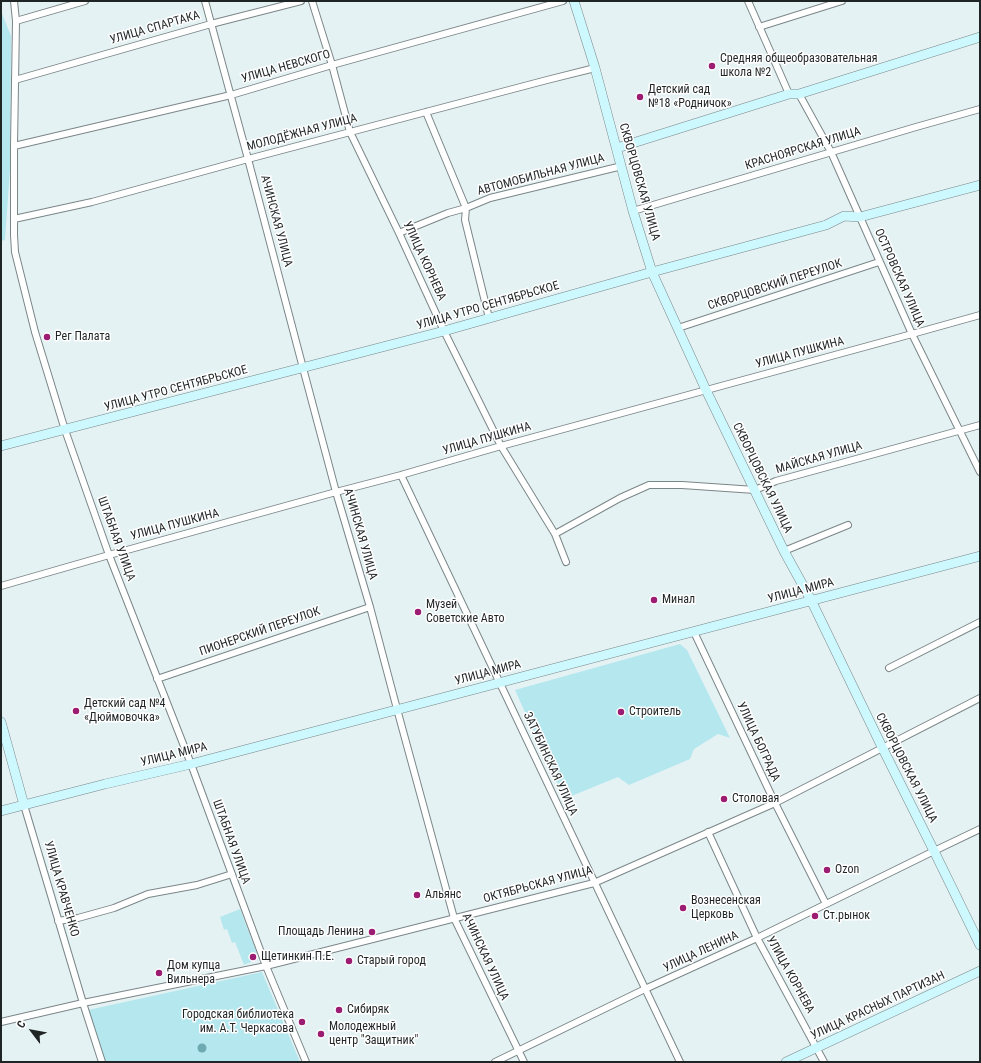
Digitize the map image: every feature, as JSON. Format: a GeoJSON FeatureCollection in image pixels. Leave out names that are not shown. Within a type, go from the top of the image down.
{"type":"FeatureCollection","features":[{"type":"Feature","properties":{"kind":"street","name":"ШТАБНАЯ УЛИЦА"},"geometry":{"type":"LineString","coordinates":[[14,1],[16,21],[14,146],[15,252],[35,332],[65,430],[109,555],[266,966],[306,1062]]}},
{"type":"Feature","properties":{"kind":"street"},"geometry":{"type":"LineString","coordinates":[[16,21],[85,1]]}},
{"type":"Feature","properties":{"kind":"street","name":"АЧИНСКАЯ УЛИЦА"},"geometry":{"type":"LineString","coordinates":[[205,1],[336,492],[370,607],[454,918],[524,1062]]}},
{"type":"Feature","properties":{"kind":"street","name":"УЛИЦА СПАРТАКА"},"geometry":{"type":"LineString","coordinates":[[15,80],[211,24],[302,1]]}},
{"type":"Feature","properties":{"kind":"street","name":"УЛИЦА КОРНЕВА"},"geometry":{"type":"LineString","coordinates":[[312,1],[332,65],[350,132],[444,331],[501,446],[555,534],[566,562]]}},
{"type":"Feature","properties":{"kind":"street","name":"УЛИЦА НЕВСКОГО"},"geometry":{"type":"LineString","coordinates":[[14,146],[231,95],[332,65],[563,1]]}},
{"type":"Feature","properties":{"kind":"street","name":"СКВОРЦОВСКАЯ УЛИЦА"},"geometry":{"type":"LineString","coordinates":[[574,1],[595,68],[652,272],[706,390],[784,551],[811,600],[980,945]]}},
{"type":"Feature","properties":{"kind":"street"},"geometry":{"type":"LineString","coordinates":[[748,1],[789,94]]}},
{"type":"Feature","properties":{"kind":"street"},"geometry":{"type":"LineString","coordinates":[[759,27],[842,1]]}},
{"type":"Feature","properties":{"kind":"street","name":"АВТОМОБИЛЬНАЯ УЛИЦА"},"geometry":{"type":"LineString","coordinates":[[617,148],[789,94],[799,94],[980,37]]}},
{"type":"Feature","properties":{"kind":"street","name":"МОЛОДЁЖНАЯ УЛИЦА"},"geometry":{"type":"LineString","coordinates":[[14,219],[92,202],[248,159],[595,68]]}},
{"type":"Feature","properties":{"kind":"street","name":"ОСТРОВСКАЯ УЛИЦА"},"geometry":{"type":"LineString","coordinates":[[799,94],[831,152],[912,334],[980,472]]}},
{"type":"Feature","properties":{"kind":"street","name":"КРАСНОЯРСКАЯ УЛИЦА"},"geometry":{"type":"LineString","coordinates":[[634,211],[980,109]]}},
{"type":"Feature","properties":{"kind":"street"},"geometry":{"type":"LineString","coordinates":[[426,112],[466,208],[465,220],[489,318]]}},
{"type":"Feature","properties":{"kind":"street","name":"АВТОМОБИЛЬНАЯ УЛИЦА"},"geometry":{"type":"LineString","coordinates":[[399,233],[490,198],[622,166]]}},
{"type":"Feature","properties":{"kind":"street","name":"УЛИЦА УТРО СЕНТЯБРЬСКОЕ"},"geometry":{"type":"LineString","coordinates":[[1,446],[444,331],[652,272],[826,225],[844,216],[860,217],[980,184]]}},
{"type":"Feature","properties":{"kind":"street","name":"СКВОРЦОВСКИЙ ПЕРЕУЛОК"},"geometry":{"type":"LineString","coordinates":[[678,328],[879,262]]}},
{"type":"Feature","properties":{"kind":"street","name":"УЛИЦА ПУШКИНА"},"geometry":{"type":"LineString","coordinates":[[1,586],[980,314]]}},
{"type":"Feature","properties":{"kind":"street","name":"МАЙСКАЯ УЛИЦА"},"geometry":{"type":"LineString","coordinates":[[555,534],[607,505],[649,485],[682,485],[755,490],[776,481],[980,425]]}},
{"type":"Feature","properties":{"kind":"street","name":"ЗАТУБИНСКАЯ УЛИЦА"},"geometry":{"type":"LineString","coordinates":[[401,475],[680,1062]]}},
{"type":"Feature","properties":{"kind":"street"},"geometry":{"type":"LineString","coordinates":[[784,551],[848,525]]}},
{"type":"Feature","properties":{"kind":"street","name":"УЛИЦА МИРА"},"geometry":{"type":"LineString","coordinates":[[1,811],[190,764],[980,556]]}},
{"type":"Feature","properties":{"kind":"street","name":"ПИОНЕРСКИЙ ПЕРЕУЛОК"},"geometry":{"type":"LineString","coordinates":[[157,679],[370,607]]}},
{"type":"Feature","properties":{"kind":"street"},"geometry":{"type":"LineString","coordinates":[[889,668],[980,622]]}},
{"type":"Feature","properties":{"kind":"street","name":"УЛИЦА БОГРАДА"},"geometry":{"type":"LineString","coordinates":[[694,632],[775,803],[826,904]]}},
{"type":"Feature","properties":{"kind":"street","name":"ОКТЯБРЬСКАЯ УЛИЦА"},"geometry":{"type":"LineString","coordinates":[[1,1022],[82,1003],[266,966],[594,883],[775,803],[980,698]]}},
{"type":"Feature","properties":{"kind":"street","name":"УЛИЦА КРАВЧЕНКО"},"geometry":{"type":"LineString","coordinates":[[1,722],[82,1003],[102,1062]]}},
{"type":"Feature","properties":{"kind":"street","name":"УЛИЦА ЛЕНИНА"},"geometry":{"type":"LineString","coordinates":[[495,1062],[645,989],[757,938],[980,829]]}},
{"type":"Feature","properties":{"kind":"street","name":"УЛИЦА КОРНЕВА"},"geometry":{"type":"LineString","coordinates":[[708,832],[757,938],[824,1062]]}},
{"type":"Feature","properties":{"kind":"street"},"geometry":{"type":"LineString","coordinates":[[58,922],[114,908],[148,894],[197,885],[232,874]]}},
{"type":"Feature","properties":{"kind":"street","name":"УЛИЦА КРАСНЫХ ПАРТИЗАН"},"geometry":{"type":"LineString","coordinates":[[786,1062],[980,971]]}},
{"type":"Feature","properties":{"kind":"shaded area"},"geometry":{"type":"Polygon","coordinates":[[[1,11],[11,36],[10,169],[5,240],[1,241],[1,11]]]}},
{"type":"Feature","properties":{"kind":"shaded area","name":"Строитель"},"geometry":{"type":"Polygon","coordinates":[[[680,644],[687,650],[730,738],[718,734],[694,749],[690,759],[629,785],[618,777],[564,799],[515,690],[680,644]]]}},
{"type":"Feature","properties":{"kind":"shaded area"},"geometry":{"type":"Polygon","coordinates":[[[240,909],[257,954],[251,962],[244,965],[235,942],[232,943],[227,929],[224,930],[220,917],[240,909]]]}},
{"type":"Feature","properties":{"kind":"shaded area"},"geometry":{"type":"Polygon","coordinates":[[[262,972],[300,1062],[105,1062],[88,1010],[262,972]]]}},
{"type":"Feature","properties":{"kind":"shaded area"},"geometry":{"type":"Polygon","coordinates":[[[200,1044],[204,1044],[206,1048],[204,1052],[200,1052],[198,1050],[198,1046],[200,1044]]]}},
{"type":"Feature","properties":{"kind":"place","name":"Средняя общеобразовательная школа №2"},"geometry":{"type":"Point","coordinates":[712,66]}},
{"type":"Feature","properties":{"kind":"place","name":"Детский сад №18 «Родничок»"},"geometry":{"type":"Point","coordinates":[640,97]}},
{"type":"Feature","properties":{"kind":"place","name":"Рег Палата"},"geometry":{"type":"Point","coordinates":[47,337]}},
{"type":"Feature","properties":{"kind":"place","name":"Минал"},"geometry":{"type":"Point","coordinates":[654,600]}},
{"type":"Feature","properties":{"kind":"place","name":"Музей Советские Авто"},"geometry":{"type":"Point","coordinates":[418,612]}},
{"type":"Feature","properties":{"kind":"place","name":"Детский сад №4 «Дюймовочка»"},"geometry":{"type":"Point","coordinates":[76,711]}},
{"type":"Feature","properties":{"kind":"place","name":"Строитель"},"geometry":{"type":"Point","coordinates":[621,712]}},
{"type":"Feature","properties":{"kind":"place","name":"Столовая"},"geometry":{"type":"Point","coordinates":[724,799]}},
{"type":"Feature","properties":{"kind":"place","name":"Ozon"},"geometry":{"type":"Point","coordinates":[827,870]}},
{"type":"Feature","properties":{"kind":"place","name":"Альянс"},"geometry":{"type":"Point","coordinates":[417,895]}},
{"type":"Feature","properties":{"kind":"place","name":"Вознесенская Церковь"},"geometry":{"type":"Point","coordinates":[683,908]}},
{"type":"Feature","properties":{"kind":"place","name":"Ст.рынок"},"geometry":{"type":"Point","coordinates":[815,916]}},
{"type":"Feature","properties":{"kind":"place","name":"Площадь Ленина"},"geometry":{"type":"Point","coordinates":[372,932]}},
{"type":"Feature","properties":{"kind":"place","name":"Щетинкин П.Е."},"geometry":{"type":"Point","coordinates":[253,957]}},
{"type":"Feature","properties":{"kind":"place","name":"Старый город"},"geometry":{"type":"Point","coordinates":[349,961]}},
{"type":"Feature","properties":{"kind":"place","name":"Дом купца Вильнера"},"geometry":{"type":"Point","coordinates":[159,973]}},
{"type":"Feature","properties":{"kind":"place","name":"Сибиряк"},"geometry":{"type":"Point","coordinates":[339,1010]}},
{"type":"Feature","properties":{"kind":"place","name":"Городская библиотека им. А.Т. Черкасова"},"geometry":{"type":"Point","coordinates":[302,1022]}},
{"type":"Feature","properties":{"kind":"place","name":"Молодежный центр \"Защитник\""},"geometry":{"type":"Point","coordinates":[321,1034]}}]}
